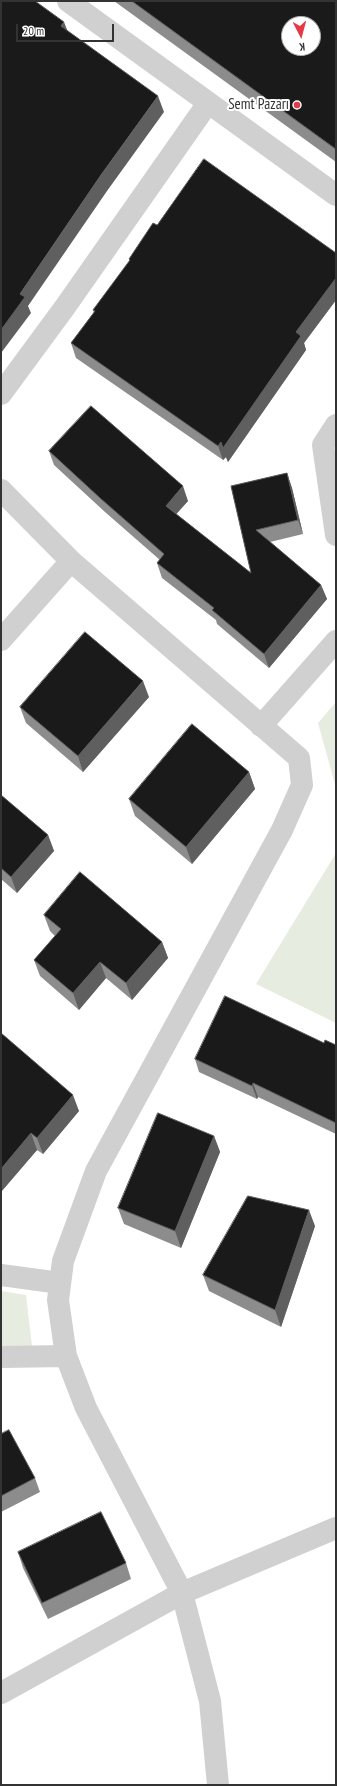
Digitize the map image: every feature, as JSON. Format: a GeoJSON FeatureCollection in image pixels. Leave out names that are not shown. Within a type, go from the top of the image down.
{"type":"FeatureCollection","features":[{"type":"Feature","properties":{"kind":"street"},"geometry":{"type":"LineString","coordinates":[[68,1],[336,195]]}},
{"type":"Feature","properties":{"kind":"street"},"geometry":{"type":"LineString","coordinates":[[1,394],[65,307],[208,103]]}},
{"type":"Feature","properties":{"kind":"street"},"geometry":{"type":"LineString","coordinates":[[336,425],[323,445],[336,535]]}},
{"type":"Feature","properties":{"kind":"street"},"geometry":{"type":"LineString","coordinates":[[1,490],[71,561],[299,758],[302,785],[282,830],[96,1171],[62,1261],[58,1300],[66,1356],[86,1408],[182,1593],[210,1701],[218,1785]]}},
{"type":"Feature","properties":{"kind":"street"},"geometry":{"type":"LineString","coordinates":[[1,640],[71,561]]}},
{"type":"Feature","properties":{"kind":"street"},"geometry":{"type":"LineString","coordinates":[[261,726],[336,641]]}},
{"type":"Feature","properties":{"kind":"street"},"geometry":{"type":"LineString","coordinates":[[1,1275],[60,1283]]}},
{"type":"Feature","properties":{"kind":"street"},"geometry":{"type":"LineString","coordinates":[[1,1357],[66,1356]]}},
{"type":"Feature","properties":{"kind":"street"},"geometry":{"type":"LineString","coordinates":[[1,1693],[182,1593],[336,1528]]}},
{"type":"Feature","properties":{"kind":"shaded area"},"geometry":{"type":"Polygon","coordinates":[[[336,702],[336,788],[318,723],[336,702]]]}},
{"type":"Feature","properties":{"kind":"shaded area"},"geometry":{"type":"Polygon","coordinates":[[[336,853],[336,1023],[256,984],[336,853]]]}},
{"type":"Feature","properties":{"kind":"shaded area"},"geometry":{"type":"Polygon","coordinates":[[[1,1291],[26,1295],[32,1346],[1,1346],[1,1291]]]}},
{"type":"Feature","properties":{"kind":"building"},"geometry":{"type":"Polygon","coordinates":[[[1,1],[35,1],[64,22],[61,26],[158,96],[101,175],[20,294],[25,297],[1,330],[1,1]]]}},
{"type":"Feature","properties":{"kind":"building","name":"Semt Pazarı"},"geometry":{"type":"Polygon","coordinates":[[[132,1],[336,1],[336,149],[132,1]]]}},
{"type":"Feature","properties":{"kind":"building"},"geometry":{"type":"Polygon","coordinates":[[[204,159],[336,253],[336,278],[296,332],[301,336],[223,448],[221,442],[218,446],[71,343],[130,260],[129,259],[153,223],[157,225],[204,159]]]}},
{"type":"Feature","properties":{"kind":"building"},"geometry":{"type":"Polygon","coordinates":[[[91,406],[183,486],[166,506],[251,573],[231,486],[287,473],[298,520],[256,530],[321,585],[264,654],[212,610],[214,608],[157,563],[164,554],[49,451],[91,406]]]}},
{"type":"Feature","properties":{"kind":"building"},"geometry":{"type":"Polygon","coordinates":[[[85,632],[143,681],[78,756],[20,707],[85,632]]]}},
{"type":"Feature","properties":{"kind":"building"},"geometry":{"type":"Polygon","coordinates":[[[192,724],[249,772],[186,847],[129,799],[192,724]]]}},
{"type":"Feature","properties":{"kind":"building"},"geometry":{"type":"Polygon","coordinates":[[[1,795],[48,835],[11,877],[1,868],[1,795]]]}},
{"type":"Feature","properties":{"kind":"building"},"geometry":{"type":"Polygon","coordinates":[[[80,872],[162,942],[126,983],[100,962],[73,993],[34,960],[61,929],[44,915],[80,872]]]}},
{"type":"Feature","properties":{"kind":"building"},"geometry":{"type":"Polygon","coordinates":[[[225,996],[324,1043],[325,1040],[336,1045],[336,1123],[253,1083],[252,1086],[195,1059],[225,996]]]}},
{"type":"Feature","properties":{"kind":"building"},"geometry":{"type":"Polygon","coordinates":[[[1,1033],[73,1095],[37,1138],[31,1133],[1,1169],[1,1033]]]}},
{"type":"Feature","properties":{"kind":"building"},"geometry":{"type":"Polygon","coordinates":[[[158,1113],[214,1136],[175,1231],[118,1208],[158,1113]]]}},
{"type":"Feature","properties":{"kind":"building"},"geometry":{"type":"Polygon","coordinates":[[[248,1196],[309,1210],[275,1310],[203,1275],[248,1196]]]}},
{"type":"Feature","properties":{"kind":"building"},"geometry":{"type":"Polygon","coordinates":[[[9,1430],[35,1478],[1,1496],[1,1434],[9,1430]]]}},
{"type":"Feature","properties":{"kind":"building"},"geometry":{"type":"Polygon","coordinates":[[[101,1512],[126,1563],[42,1603],[18,1552],[101,1512]]]}},
{"type":"Feature","properties":{"kind":"place","name":"Semt Pazarı"},"geometry":{"type":"Point","coordinates":[297,105]}}]}
